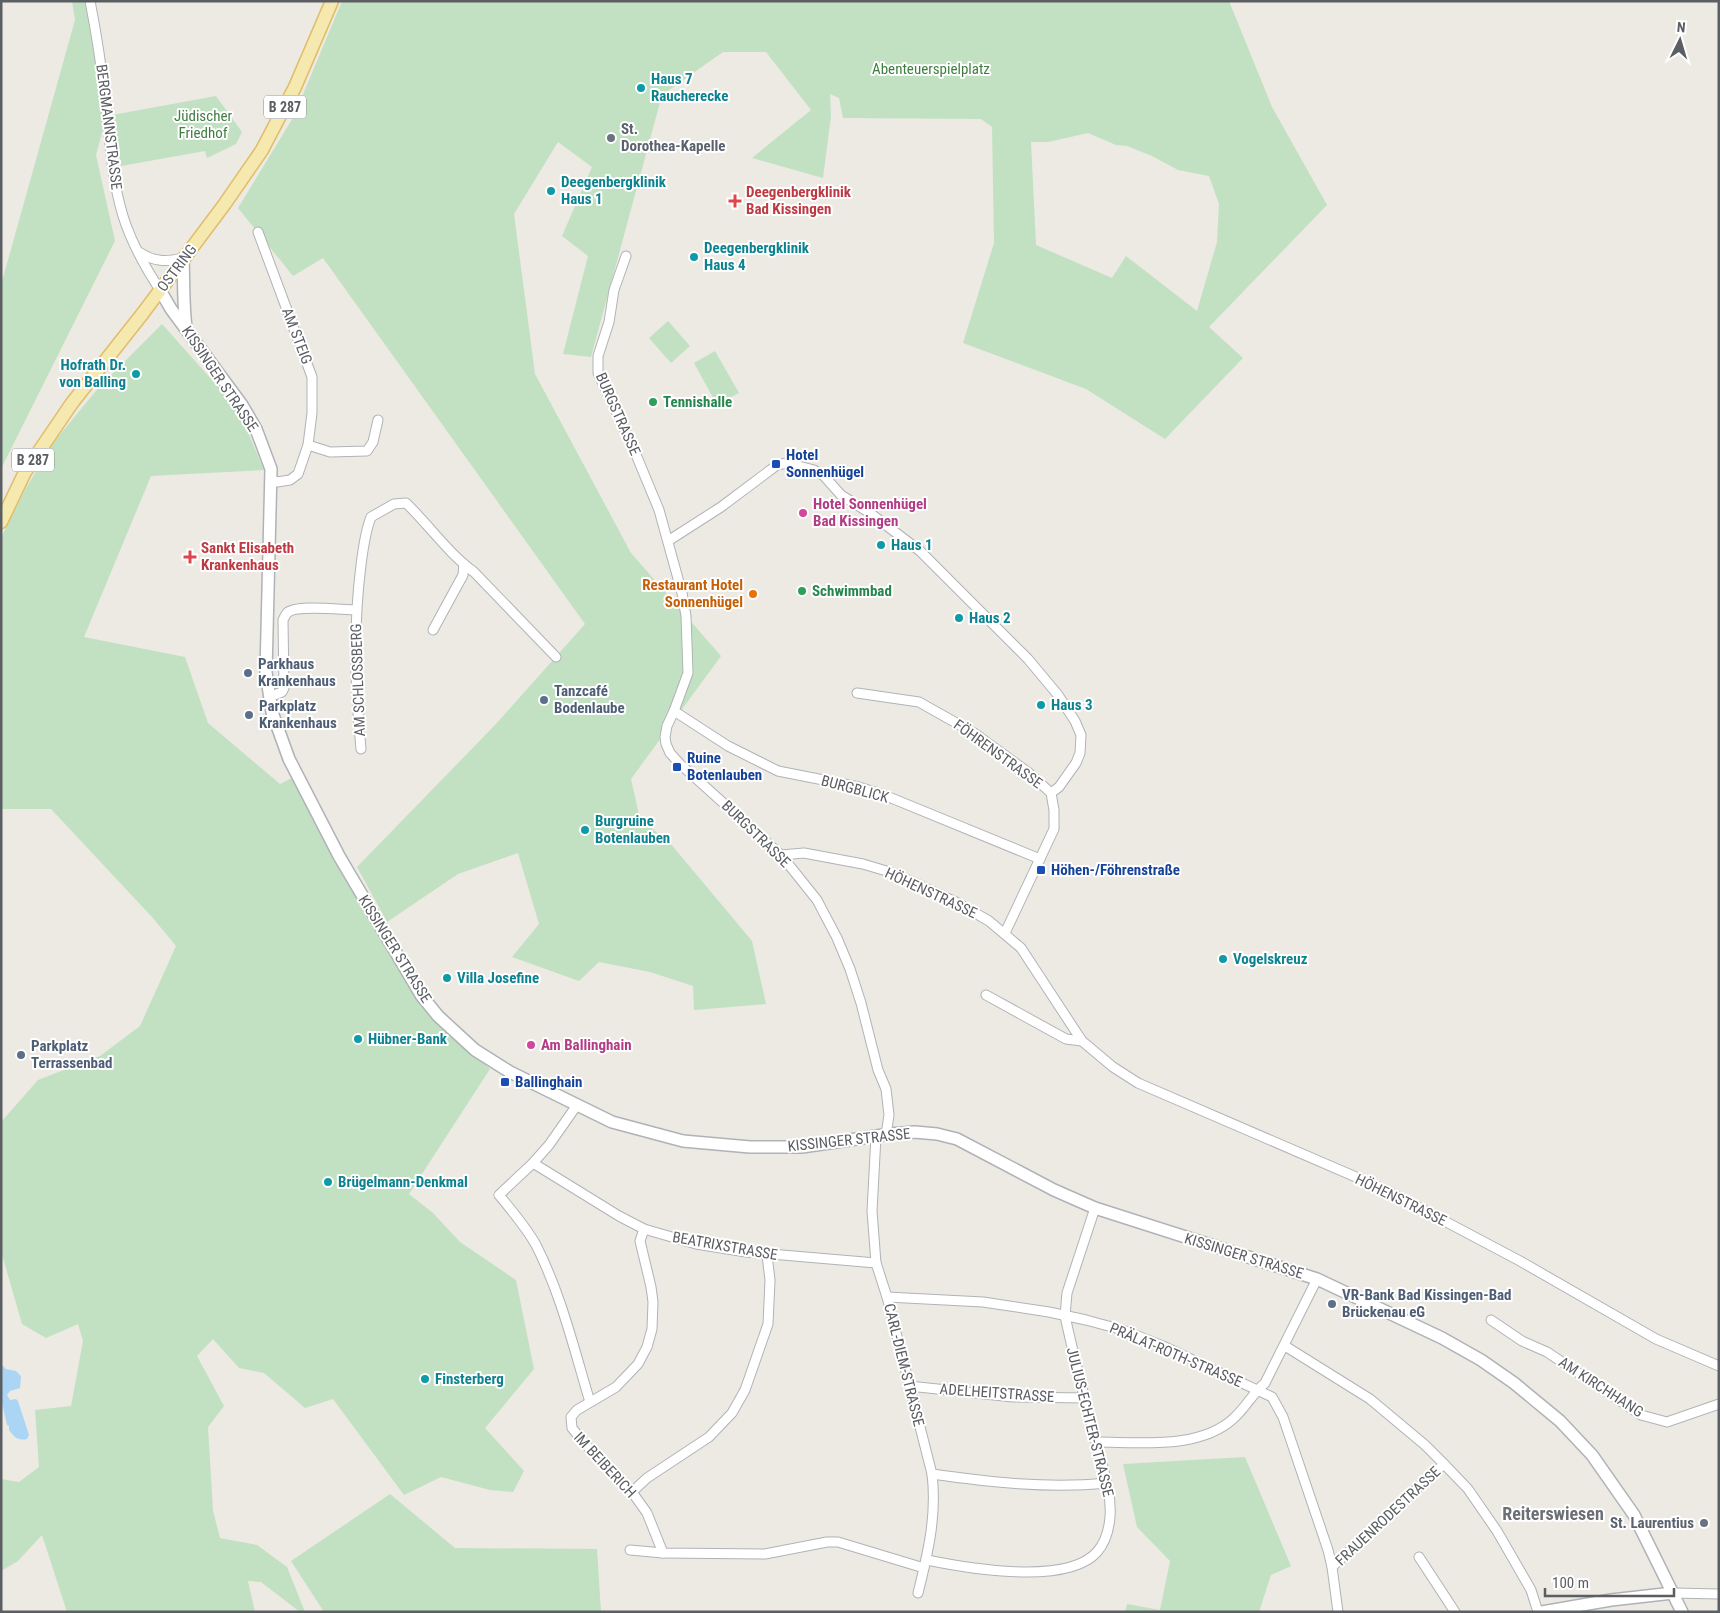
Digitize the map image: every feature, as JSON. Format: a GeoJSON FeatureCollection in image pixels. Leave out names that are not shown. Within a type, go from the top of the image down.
{"type":"FeatureCollection","features":[{"type":"Feature","properties":{"kind":"main road","name":"OSTRING"},"geometry":{"type":"LineString","coordinates":[[1,522],[25,472],[72,403],[224,205],[262,150],[295,87],[332,1]]}},
{"type":"Feature","properties":{"kind":"street","name":"BERGMANNSTRASSE"},"geometry":{"type":"LineString","coordinates":[[90,1],[103,77],[116,188],[123,216],[137,250],[160,290]]}},
{"type":"Feature","properties":{"kind":"street","name":"AM STEIG"},"geometry":{"type":"LineString","coordinates":[[258,232],[312,377],[312,413],[308,445],[298,474],[290,480],[278,482],[272,480]]}},
{"type":"Feature","properties":{"kind":"street"},"geometry":{"type":"LineString","coordinates":[[137,250],[148,258],[160,262],[183,258],[186,329]]}},
{"type":"Feature","properties":{"kind":"street","name":"BURGSTRASSE"},"geometry":{"type":"LineString","coordinates":[[626,256],[614,290],[609,322],[598,356],[598,373],[632,445],[659,510],[682,593],[686,616],[688,673],[674,712],[666,726],[666,744],[670,753],[781,855],[817,900],[837,938],[850,969],[861,1002],[878,1070],[886,1089],[888,1115],[881,1135]]}},
{"type":"Feature","properties":{"kind":"street","name":"KISSINGER STRASSE"},"geometry":{"type":"LineString","coordinates":[[160,290],[171,309],[242,405],[256,429],[271,469],[266,672],[272,712],[289,759],[339,856],[421,995],[438,1016],[489,1060],[612,1122],[657,1135],[703,1143],[750,1147],[802,1147],[881,1135],[916,1132],[936,1134],[956,1140],[1054,1190],[1095,1208],[1317,1279],[1442,1338],[1481,1360],[1514,1383],[1560,1421],[1592,1455],[1634,1515],[1682,1612]]}},
{"type":"Feature","properties":{"kind":"street"},"geometry":{"type":"LineString","coordinates":[[308,445],[330,452],[367,451],[373,442],[378,420]]}},
{"type":"Feature","properties":{"kind":"street"},"geometry":{"type":"LineString","coordinates":[[668,542],[726,504],[777,465],[787,463],[814,470],[824,476],[840,495],[870,513],[920,551],[1000,629],[1028,659],[1058,696],[1075,721],[1081,735],[1080,753],[1076,763],[1059,787],[1051,793]]}},
{"type":"Feature","properties":{"kind":"street","name":"AM SCHLOSSBERG"},"geometry":{"type":"LineString","coordinates":[[361,749],[355,682],[356,610],[368,523],[371,517],[394,504],[406,503],[421,517],[556,658]]}},
{"type":"Feature","properties":{"kind":"street"},"geometry":{"type":"LineString","coordinates":[[433,630],[462,575],[464,564]]}},
{"type":"Feature","properties":{"kind":"street","name":"AM SCHLOSSBERG"},"geometry":{"type":"LineString","coordinates":[[269,697],[282,692],[284,688],[283,620],[286,613],[293,609],[304,608],[356,610]]}},
{"type":"Feature","properties":{"kind":"street","name":"FÖHRENSTRASSE"},"geometry":{"type":"LineString","coordinates":[[857,693],[919,702],[974,733],[1029,773],[1051,793],[1054,810],[1054,829],[1005,933]]}},
{"type":"Feature","properties":{"kind":"street","name":"BURGBLICK"},"geometry":{"type":"LineString","coordinates":[[674,712],[728,746],[778,771],[859,787],[884,795],[1040,859]]}},
{"type":"Feature","properties":{"kind":"street","name":"HÖHENSTRASSE"},"geometry":{"type":"LineString","coordinates":[[781,855],[804,853],[863,864],[893,873],[958,903],[989,921],[1021,948],[1082,1040],[1113,1067],[1138,1084],[1386,1190],[1520,1261],[1656,1339],[1719,1366]]}},
{"type":"Feature","properties":{"kind":"street","name":"HÖHENSTRASSE"},"geometry":{"type":"LineString","coordinates":[[986,995],[1066,1039],[1082,1040]]}},
{"type":"Feature","properties":{"kind":"street"},"geometry":{"type":"LineString","coordinates":[[577,1105],[549,1145],[499,1195],[525,1228],[539,1252],[556,1292],[590,1402]]}},
{"type":"Feature","properties":{"kind":"street","name":"CARL-DIEM-STRASSE"},"geometry":{"type":"LineString","coordinates":[[881,1135],[872,1211],[876,1263],[910,1386],[932,1474],[934,1494],[934,1516],[926,1564],[918,1593]]}},
{"type":"Feature","properties":{"kind":"street","name":"BEATRIXSTRASSE"},"geometry":{"type":"LineString","coordinates":[[533,1163],[619,1216],[644,1229],[696,1244],[767,1254],[876,1263]]}},
{"type":"Feature","properties":{"kind":"street","name":"JULIUS-ECHTER-STRASSE"},"geometry":{"type":"LineString","coordinates":[[630,1550],[663,1553],[766,1554],[827,1542],[838,1542],[926,1564],[1016,1572],[1040,1571],[1077,1565],[1096,1552],[1106,1537],[1110,1516],[1106,1483],[1065,1316],[1067,1293],[1095,1208]]}},
{"type":"Feature","properties":{"kind":"street","name":"IM BEIBERICH"},"geometry":{"type":"LineString","coordinates":[[644,1229],[640,1242],[652,1287],[653,1302],[652,1329],[647,1347],[638,1364],[616,1387],[577,1410],[571,1417],[572,1428],[632,1492],[647,1513],[663,1553]]}},
{"type":"Feature","properties":{"kind":"street"},"geometry":{"type":"LineString","coordinates":[[632,1492],[648,1478],[709,1437],[732,1413],[745,1390],[768,1324],[770,1280],[767,1254]]}},
{"type":"Feature","properties":{"kind":"street"},"geometry":{"type":"LineString","coordinates":[[1096,1442],[1176,1441],[1196,1438],[1234,1418],[1265,1383],[1317,1279]]}},
{"type":"Feature","properties":{"kind":"street","name":"PRÄLAT-ROTH-STRASSE"},"geometry":{"type":"LineString","coordinates":[[886,1296],[983,1302],[1049,1312],[1086,1320],[1123,1330],[1163,1346],[1272,1397],[1283,1418],[1332,1567],[1338,1612]]}},
{"type":"Feature","properties":{"kind":"street","name":"AM KIRCHHANG"},"geometry":{"type":"LineString","coordinates":[[1490,1320],[1522,1341],[1547,1352],[1641,1415],[1666,1422],[1719,1404]]}},
{"type":"Feature","properties":{"kind":"street"},"geometry":{"type":"LineString","coordinates":[[1285,1346],[1370,1399],[1425,1445],[1468,1489],[1498,1531],[1531,1590],[1538,1612]]}},
{"type":"Feature","properties":{"kind":"street","name":"ADELHEITSTRASSE"},"geometry":{"type":"LineString","coordinates":[[910,1386],[1013,1397],[1085,1398]]}},
{"type":"Feature","properties":{"kind":"street","name":"FRAUENRODESTRASSE"},"geometry":{"type":"LineString","coordinates":[[1332,1567],[1444,1464]]}},
{"type":"Feature","properties":{"kind":"street"},"geometry":{"type":"LineString","coordinates":[[932,1474],[973,1480],[1043,1485],[1106,1483]]}},
{"type":"Feature","properties":{"kind":"street"},"geometry":{"type":"LineString","coordinates":[[1419,1557],[1455,1612]]}},
{"type":"Feature","properties":{"kind":"street"},"geometry":{"type":"LineString","coordinates":[[1542,1612],[1610,1600],[1672,1593],[1715,1594]]}},
{"type":"Feature","properties":{"kind":"green space"},"geometry":{"type":"Polygon","coordinates":[[[72,1],[85,1],[93,33],[104,125],[96,155],[115,241],[1,469],[1,285],[75,20],[72,1]]]}},
{"type":"Feature","properties":{"kind":"green space","name":"Abenteuerspielplatz"},"geometry":{"type":"Polygon","coordinates":[[[342,1],[1229,1],[1272,107],[1327,205],[1209,327],[1243,358],[1165,439],[1086,389],[963,343],[994,243],[992,127],[981,119],[843,118],[839,98],[830,94],[831,116],[823,178],[752,158],[811,110],[766,52],[723,52],[662,95],[591,357],[563,354],[588,256],[562,236],[592,167],[558,142],[514,214],[535,374],[631,553],[721,656],[631,779],[640,819],[670,843],[752,941],[766,1004],[694,1010],[693,986],[650,972],[599,962],[579,981],[512,957],[539,924],[518,853],[458,874],[387,922],[357,867],[495,725],[585,624],[323,258],[293,276],[238,208],[294,116],[342,1]],[[1088,133],[1048,142],[1031,142],[1036,245],[1112,278],[1126,256],[1197,311],[1217,242],[1219,204],[1209,176],[1178,170],[1152,156],[1127,146],[1116,145],[1088,133]]]}},
{"type":"Feature","properties":{"kind":"green space","name":"Jüdischer Friedhof"},"geometry":{"type":"Polygon","coordinates":[[[216,96],[242,132],[236,144],[207,158],[205,151],[121,166],[112,115],[216,96]]]}},
{"type":"Feature","properties":{"kind":"green space"},"geometry":{"type":"Polygon","coordinates":[[[668,321],[690,346],[671,363],[649,338],[668,321]]]}},
{"type":"Feature","properties":{"kind":"green space"},"geometry":{"type":"Polygon","coordinates":[[[162,324],[238,409],[264,470],[151,476],[84,637],[185,657],[208,723],[280,784],[292,778],[350,885],[416,998],[451,1035],[490,1069],[409,1194],[433,1213],[460,1242],[516,1280],[534,1369],[485,1428],[524,1471],[513,1492],[490,1490],[441,1477],[404,1495],[333,1399],[305,1408],[264,1373],[239,1368],[213,1339],[197,1356],[224,1406],[208,1427],[213,1511],[220,1538],[257,1545],[287,1567],[305,1612],[300,1612],[261,1582],[248,1581],[255,1612],[67,1612],[42,1535],[18,1561],[1,1571],[1,1479],[19,1482],[39,1467],[35,1410],[71,1406],[83,1341],[78,1324],[46,1338],[22,1324],[1,1251],[1,1122],[38,1080],[100,1056],[140,1026],[176,946],[152,917],[51,809],[1,809],[1,538],[26,488],[53,443],[100,386],[162,324]]]}},
{"type":"Feature","properties":{"kind":"green space"},"geometry":{"type":"Polygon","coordinates":[[[715,351],[739,393],[717,405],[694,363],[715,351]]]}},
{"type":"Feature","properties":{"kind":"green space"},"geometry":{"type":"Polygon","coordinates":[[[1245,1457],[1291,1566],[1271,1575],[1259,1612],[1125,1612],[1127,1604],[1160,1610],[1170,1561],[1137,1527],[1123,1464],[1245,1457]]]}},
{"type":"Feature","properties":{"kind":"green space"},"geometry":{"type":"Polygon","coordinates":[[[390,1494],[455,1548],[597,1549],[601,1612],[324,1612],[291,1561],[390,1494]]]}},
{"type":"Feature","properties":{"kind":"water"},"geometry":{"type":"Polygon","coordinates":[[[1,1364],[6,1369],[16,1371],[21,1376],[20,1388],[10,1391],[7,1395],[10,1400],[16,1399],[18,1401],[29,1435],[27,1439],[16,1438],[7,1425],[1,1398],[1,1364]]]}},
{"type":"Feature","properties":{"kind":"place","name":"Haus 7 Raucherecke"},"geometry":{"type":"Point","coordinates":[641,88]}},
{"type":"Feature","properties":{"kind":"place","name":"St. Dorothea-Kapelle"},"geometry":{"type":"Point","coordinates":[611,138]}},
{"type":"Feature","properties":{"kind":"place","name":"Deegenbergklinik Haus 1"},"geometry":{"type":"Point","coordinates":[551,191]}},
{"type":"Feature","properties":{"kind":"place","name":"Deegenbergklinik Bad Kissingen"},"geometry":{"type":"Point","coordinates":[735,201]}},
{"type":"Feature","properties":{"kind":"place","name":"Deegenbergklinik Haus 4"},"geometry":{"type":"Point","coordinates":[694,257]}},
{"type":"Feature","properties":{"kind":"place","name":"Hofrath Dr. von Balling"},"geometry":{"type":"Point","coordinates":[136,374]}},
{"type":"Feature","properties":{"kind":"place","name":"Tennishalle"},"geometry":{"type":"Point","coordinates":[653,402]}},
{"type":"Feature","properties":{"kind":"place","name":"Hotel Sonnenhügel"},"geometry":{"type":"Point","coordinates":[776,464]}},
{"type":"Feature","properties":{"kind":"place","name":"Hotel Sonnenhügel Bad Kissingen"},"geometry":{"type":"Point","coordinates":[803,513]}},
{"type":"Feature","properties":{"kind":"place","name":"Haus 1"},"geometry":{"type":"Point","coordinates":[881,545]}},
{"type":"Feature","properties":{"kind":"place","name":"Sankt Elisabeth Krankenhaus"},"geometry":{"type":"Point","coordinates":[190,557]}},
{"type":"Feature","properties":{"kind":"place","name":"Schwimmbad"},"geometry":{"type":"Point","coordinates":[802,591]}},
{"type":"Feature","properties":{"kind":"place","name":"Restaurant Hotel Sonnenhügel"},"geometry":{"type":"Point","coordinates":[753,594]}},
{"type":"Feature","properties":{"kind":"place","name":"Haus 2"},"geometry":{"type":"Point","coordinates":[959,618]}},
{"type":"Feature","properties":{"kind":"place","name":"Parkhaus Krankenhaus"},"geometry":{"type":"Point","coordinates":[248,673]}},
{"type":"Feature","properties":{"kind":"place","name":"Tanzcafé Bodenlaube"},"geometry":{"type":"Point","coordinates":[544,700]}},
{"type":"Feature","properties":{"kind":"place","name":"Haus 3"},"geometry":{"type":"Point","coordinates":[1041,705]}},
{"type":"Feature","properties":{"kind":"place","name":"Parkplatz Krankenhaus"},"geometry":{"type":"Point","coordinates":[249,715]}},
{"type":"Feature","properties":{"kind":"place","name":"Ruine Botenlauben"},"geometry":{"type":"Point","coordinates":[677,767]}},
{"type":"Feature","properties":{"kind":"place","name":"Burgruine Botenlauben"},"geometry":{"type":"Point","coordinates":[585,830]}},
{"type":"Feature","properties":{"kind":"place","name":"Höhen-/Föhrenstraße"},"geometry":{"type":"Point","coordinates":[1041,870]}},
{"type":"Feature","properties":{"kind":"place","name":"Vogelskreuz"},"geometry":{"type":"Point","coordinates":[1223,959]}},
{"type":"Feature","properties":{"kind":"place","name":"Villa Josefine"},"geometry":{"type":"Point","coordinates":[447,978]}},
{"type":"Feature","properties":{"kind":"place","name":"Hübner-Bank"},"geometry":{"type":"Point","coordinates":[358,1039]}},
{"type":"Feature","properties":{"kind":"place","name":"Am Ballinghain"},"geometry":{"type":"Point","coordinates":[531,1045]}},
{"type":"Feature","properties":{"kind":"place","name":"Parkplatz Terrassenbad"},"geometry":{"type":"Point","coordinates":[21,1055]}},
{"type":"Feature","properties":{"kind":"place","name":"Ballinghain"},"geometry":{"type":"Point","coordinates":[505,1082]}},
{"type":"Feature","properties":{"kind":"place","name":"Brügelmann-Denkmal"},"geometry":{"type":"Point","coordinates":[328,1182]}},
{"type":"Feature","properties":{"kind":"place","name":"VR-Bank Bad Kissingen-Bad Brückenau eG"},"geometry":{"type":"Point","coordinates":[1332,1304]}},
{"type":"Feature","properties":{"kind":"place","name":"Finsterberg"},"geometry":{"type":"Point","coordinates":[425,1379]}},
{"type":"Feature","properties":{"kind":"place","name":"St. Laurentius"},"geometry":{"type":"Point","coordinates":[1704,1523]}},
{"type":"Feature","properties":{"kind":"district","name":"Reiterswiesen"},"geometry":{"type":"Point","coordinates":[1553,1513]}}]}
